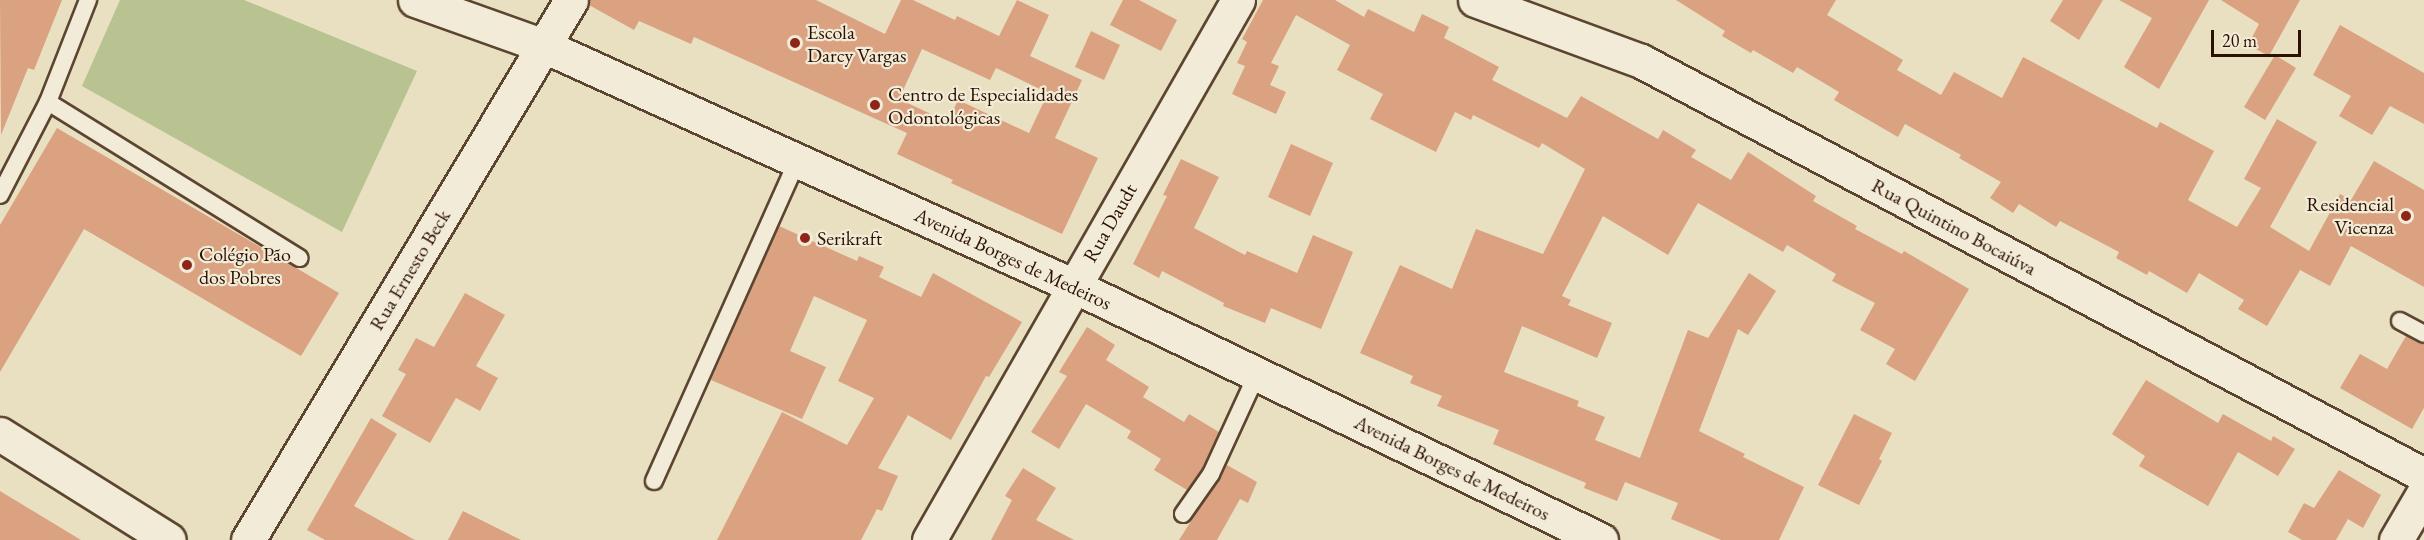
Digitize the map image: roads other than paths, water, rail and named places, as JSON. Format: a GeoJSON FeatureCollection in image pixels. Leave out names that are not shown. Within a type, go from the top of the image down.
{"type":"FeatureCollection","features":[{"type":"Feature","properties":{"kind":"street","name":"Avenida Borges de Medeiros"},"geometry":{"type":"LineString","coordinates":[[415,0],[544,46],[1074,286],[1601,540]]}},
{"type":"Feature","properties":{"kind":"street","name":"Rua Ernesto Beck"},"geometry":{"type":"LineString","coordinates":[[248,540],[570,0]]}},
{"type":"Feature","properties":{"kind":"street","name":"Rua Daudt"},"geometry":{"type":"LineString","coordinates":[[930,540],[1238,0]]}},
{"type":"Feature","properties":{"kind":"street","name":"Rua Quintino Bocaiúva"},"geometry":{"type":"LineString","coordinates":[[1475,0],[1641,61],[2424,475]]}},
{"type":"Feature","properties":{"kind":"street"},"geometry":{"type":"LineString","coordinates":[[0,434],[169,540]]}},
{"type":"Feature","properties":{"kind":"street"},"geometry":{"type":"LineString","coordinates":[[2396,540],[2424,492]]}},
{"type":"Feature","properties":{"kind":"lane"},"geometry":{"type":"LineString","coordinates":[[0,195],[48,102],[88,0]]}},
{"type":"Feature","properties":{"kind":"lane"},"geometry":{"type":"LineString","coordinates":[[48,102],[300,258]]}},
{"type":"Feature","properties":{"kind":"lane"},"geometry":{"type":"LineString","coordinates":[[654,481],[798,161]]}},
{"type":"Feature","properties":{"kind":"lane"},"geometry":{"type":"LineString","coordinates":[[2400,321],[2424,334]]}},
{"type":"Feature","properties":{"kind":"lane"},"geometry":{"type":"LineString","coordinates":[[1183,514],[1211,474],[1257,374]]}},
{"type":"Feature","properties":{"kind":"place","name":"Escola Darcy Vargas"},"geometry":{"type":"Point","coordinates":[795,43]}},
{"type":"Feature","properties":{"kind":"place","name":"Centro de Especialidades Odontológicas"},"geometry":{"type":"Point","coordinates":[875,105]}},
{"type":"Feature","properties":{"kind":"place","name":"Residencial Vicenza"},"geometry":{"type":"Point","coordinates":[2406,216]}},
{"type":"Feature","properties":{"kind":"place","name":"Serikraft"},"geometry":{"type":"Point","coordinates":[805,238]}},
{"type":"Feature","properties":{"kind":"place","name":"Colégio Pão dos Pobres"},"geometry":{"type":"Point","coordinates":[187,265]}}]}
